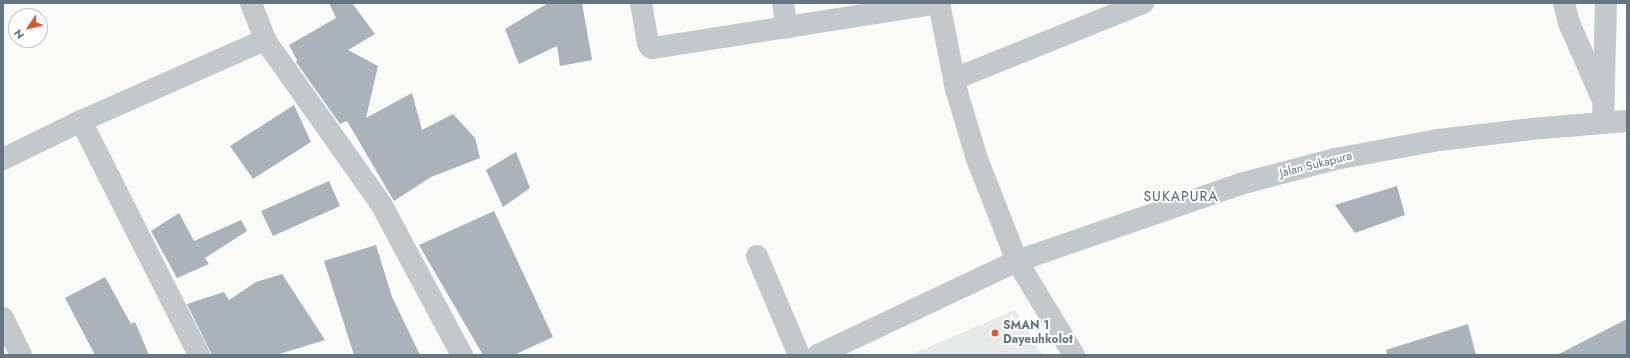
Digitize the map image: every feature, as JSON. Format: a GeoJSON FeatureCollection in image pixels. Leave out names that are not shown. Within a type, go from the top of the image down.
{"type":"FeatureCollection","features":[{"type":"Feature","properties":{"kind":"street"},"geometry":{"type":"LineString","coordinates":[[251,3],[265,40],[381,204],[462,355]]}},
{"type":"Feature","properties":{"kind":"street"},"geometry":{"type":"LineString","coordinates":[[641,3],[648,43],[650,47],[654,48],[940,3],[954,79],[977,159],[1017,261],[1074,355]]}},
{"type":"Feature","properties":{"kind":"street"},"geometry":{"type":"LineString","coordinates":[[783,3],[787,28]]}},
{"type":"Feature","properties":{"kind":"street"},"geometry":{"type":"LineString","coordinates":[[954,79],[1143,3]]}},
{"type":"Feature","properties":{"kind":"street"},"geometry":{"type":"LineString","coordinates":[[1564,3],[1569,23],[1603,113]]}},
{"type":"Feature","properties":{"kind":"street"},"geometry":{"type":"LineString","coordinates":[[1603,113],[1606,3]]}},
{"type":"Feature","properties":{"kind":"street"},"geometry":{"type":"LineString","coordinates":[[3,159],[81,120],[265,40]]}},
{"type":"Feature","properties":{"kind":"street","name":"Jalan Sukapura"},"geometry":{"type":"LineString","coordinates":[[818,355],[1017,261],[1240,184],[1335,159],[1438,140],[1531,129],[1603,113],[1627,121]]}},
{"type":"Feature","properties":{"kind":"street"},"geometry":{"type":"LineString","coordinates":[[81,120],[199,355]]}},
{"type":"Feature","properties":{"kind":"street"},"geometry":{"type":"LineString","coordinates":[[757,256],[799,355]]}},
{"type":"Feature","properties":{"kind":"street"},"geometry":{"type":"LineString","coordinates":[[3,318],[21,355]]}},
{"type":"Feature","properties":{"kind":"shaded area","name":"SMAN 1 Dayeuhkolot"},"geometry":{"type":"Polygon","coordinates":[[[1015,310],[1042,355],[910,355],[1015,310]]]}},
{"type":"Feature","properties":{"kind":"building"},"geometry":{"type":"Polygon","coordinates":[[[329,3],[352,3],[375,34],[348,50],[378,66],[366,118],[412,93],[422,130],[453,114],[475,138],[480,158],[431,177],[394,201],[347,121],[340,124],[296,62],[297,60],[289,45],[336,18],[329,3]]]}},
{"type":"Feature","properties":{"kind":"building"},"geometry":{"type":"Polygon","coordinates":[[[548,3],[582,3],[592,60],[560,66],[557,46],[519,64],[505,29],[548,3]]]}},
{"type":"Feature","properties":{"kind":"building"},"geometry":{"type":"Polygon","coordinates":[[[294,105],[311,142],[253,179],[230,146],[294,105]]]}},
{"type":"Feature","properties":{"kind":"building"},"geometry":{"type":"Polygon","coordinates":[[[516,152],[530,188],[503,207],[486,170],[516,152]]]}},
{"type":"Feature","properties":{"kind":"building"},"geometry":{"type":"Polygon","coordinates":[[[329,181],[340,206],[273,236],[261,211],[329,181]]]}},
{"type":"Feature","properties":{"kind":"building"},"geometry":{"type":"Polygon","coordinates":[[[1397,186],[1405,215],[1355,233],[1335,205],[1397,186]]]}},
{"type":"Feature","properties":{"kind":"building"},"geometry":{"type":"Polygon","coordinates":[[[494,211],[553,337],[514,355],[483,355],[419,245],[494,211]]]}},
{"type":"Feature","properties":{"kind":"building"},"geometry":{"type":"Polygon","coordinates":[[[179,213],[194,241],[241,220],[247,231],[205,258],[209,264],[177,278],[151,231],[179,213]]]}},
{"type":"Feature","properties":{"kind":"building"},"geometry":{"type":"Polygon","coordinates":[[[376,245],[392,297],[420,355],[354,355],[324,261],[376,245]]]}},
{"type":"Feature","properties":{"kind":"building"},"geometry":{"type":"Polygon","coordinates":[[[282,274],[325,340],[276,355],[212,355],[187,304],[224,292],[229,300],[256,282],[282,274]]]}},
{"type":"Feature","properties":{"kind":"building"},"geometry":{"type":"Polygon","coordinates":[[[105,277],[131,324],[135,322],[149,355],[95,355],[65,298],[105,277]]]}},
{"type":"Feature","properties":{"kind":"building"},"geometry":{"type":"Polygon","coordinates":[[[1627,319],[1627,355],[1557,355],[1627,319]]]}},
{"type":"Feature","properties":{"kind":"building"},"geometry":{"type":"Polygon","coordinates":[[[1468,324],[1476,355],[1387,355],[1386,350],[1468,324]]]}},
{"type":"Feature","properties":{"kind":"place","name":"SMAN 1 Dayeuhkolot"},"geometry":{"type":"Point","coordinates":[995,333]}},
{"type":"Feature","properties":{"kind":"district","name":"SUKAPURA"},"geometry":{"type":"Point","coordinates":[1181,196]}}]}
